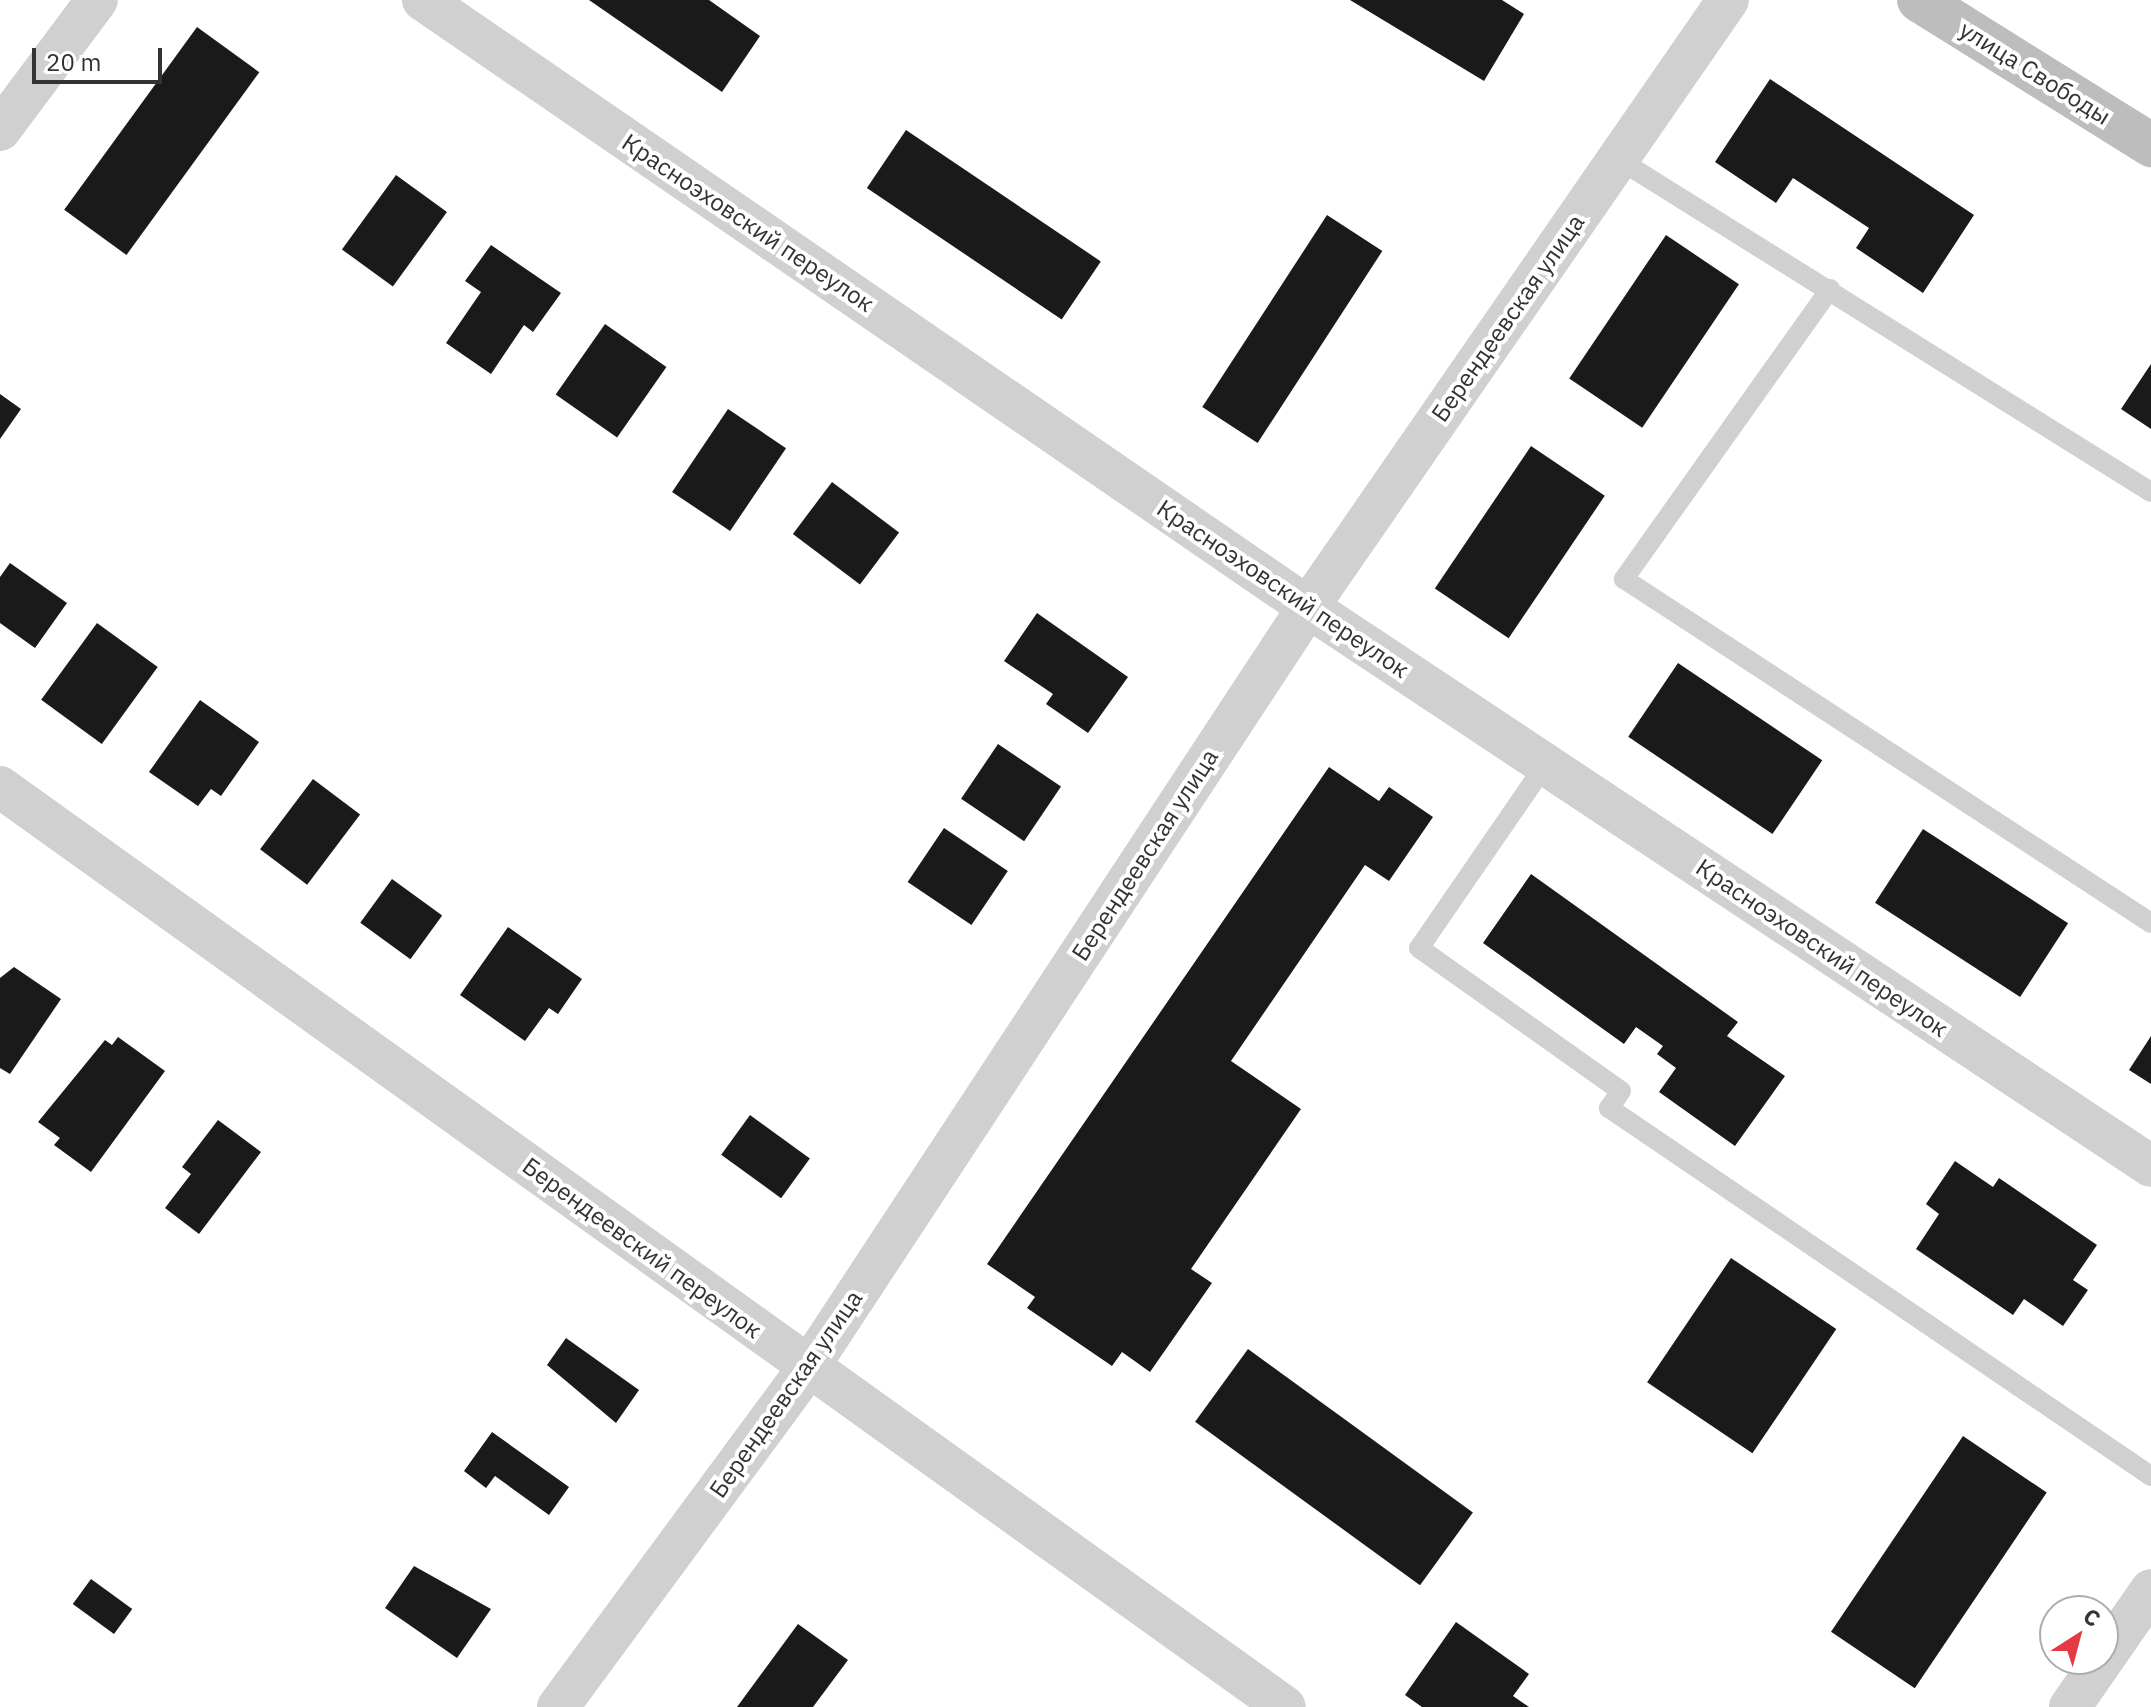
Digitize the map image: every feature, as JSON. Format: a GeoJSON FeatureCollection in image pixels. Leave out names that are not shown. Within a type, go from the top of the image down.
{"type":"FeatureCollection","features":[{"type":"Feature","properties":{"kind":"main road","name":"улица Свободы"},"geometry":{"type":"LineString","coordinates":[[1919,0],[2151,145]]}},
{"type":"Feature","properties":{"kind":"street"},"geometry":{"type":"LineString","coordinates":[[0,130],[97,0]]}},
{"type":"Feature","properties":{"kind":"street","name":"Красноэховский переулок"},"geometry":{"type":"LineString","coordinates":[[423,0],[1308,607],[2151,1166]]}},
{"type":"Feature","properties":{"kind":"street","name":"Берендеевская улица"},"geometry":{"type":"LineString","coordinates":[[558,1707],[808,1368],[1308,607],[1728,0]]}},
{"type":"Feature","properties":{"kind":"street","name":"Берендеевский переулок"},"geometry":{"type":"LineString","coordinates":[[0,787],[1285,1707]]}},
{"type":"Feature","properties":{"kind":"street"},"geometry":{"type":"LineString","coordinates":[[2070,1707],[2151,1590]]}},
{"type":"Feature","properties":{"kind":"lane"},"geometry":{"type":"LineString","coordinates":[[1618,159],[2151,492]]}},
{"type":"Feature","properties":{"kind":"lane"},"geometry":{"type":"LineString","coordinates":[[1830,289],[1624,579],[2151,923]]}},
{"type":"Feature","properties":{"kind":"lane"},"geometry":{"type":"LineString","coordinates":[[1545,765],[1419,948],[1621,1091],[1609,1108],[2151,1476]]}},
{"type":"Feature","properties":{"kind":"building"},"geometry":{"type":"Polygon","coordinates":[[[589,0],[709,0],[760,36],[722,92],[589,0]]]}},
{"type":"Feature","properties":{"kind":"building"},"geometry":{"type":"Polygon","coordinates":[[[1350,0],[1502,0],[1524,14],[1484,81],[1350,0]]]}},
{"type":"Feature","properties":{"kind":"building"},"geometry":{"type":"Polygon","coordinates":[[[197,27],[259,72],[126,255],[64,210],[197,27]]]}},
{"type":"Feature","properties":{"kind":"building"},"geometry":{"type":"Polygon","coordinates":[[[1770,79],[1974,215],[1923,293],[1856,248],[1869,228],[1793,178],[1776,203],[1715,162],[1770,79]]]}},
{"type":"Feature","properties":{"kind":"building"},"geometry":{"type":"Polygon","coordinates":[[[906,130],[1101,261],[1062,319],[867,188],[906,130]]]}},
{"type":"Feature","properties":{"kind":"building"},"geometry":{"type":"Polygon","coordinates":[[[396,175],[447,212],[393,286],[342,249],[396,175]]]}},
{"type":"Feature","properties":{"kind":"building"},"geometry":{"type":"Polygon","coordinates":[[[1327,215],[1382,251],[1258,443],[1202,407],[1327,215]]]}},
{"type":"Feature","properties":{"kind":"building"},"geometry":{"type":"Polygon","coordinates":[[[1666,235],[1739,284],[1642,428],[1569,378],[1666,235]]]}},
{"type":"Feature","properties":{"kind":"building"},"geometry":{"type":"Polygon","coordinates":[[[491,245],[561,293],[533,332],[524,325],[491,374],[446,343],[481,292],[465,281],[491,245]]]}},
{"type":"Feature","properties":{"kind":"building"},"geometry":{"type":"Polygon","coordinates":[[[605,324],[666,367],[617,437],[556,394],[605,324]]]}},
{"type":"Feature","properties":{"kind":"building"},"geometry":{"type":"Polygon","coordinates":[[[2151,364],[2151,429],[2121,409],[2151,364]]]}},
{"type":"Feature","properties":{"kind":"building"},"geometry":{"type":"Polygon","coordinates":[[[0,394],[21,409],[0,439],[0,394]]]}},
{"type":"Feature","properties":{"kind":"building"},"geometry":{"type":"Polygon","coordinates":[[[728,409],[786,448],[730,531],[672,492],[728,409]]]}},
{"type":"Feature","properties":{"kind":"building"},"geometry":{"type":"Polygon","coordinates":[[[1531,446],[1605,496],[1509,638],[1435,589],[1531,446]]]}},
{"type":"Feature","properties":{"kind":"building"},"geometry":{"type":"Polygon","coordinates":[[[832,482],[899,533],[860,584],[793,534],[832,482]]]}},
{"type":"Feature","properties":{"kind":"building"},"geometry":{"type":"Polygon","coordinates":[[[10,563],[67,603],[35,648],[0,623],[0,577],[10,563]]]}},
{"type":"Feature","properties":{"kind":"building"},"geometry":{"type":"Polygon","coordinates":[[[1037,613],[1128,677],[1088,733],[1046,704],[1053,694],[1004,661],[1037,613]]]}},
{"type":"Feature","properties":{"kind":"building"},"geometry":{"type":"Polygon","coordinates":[[[97,623],[158,667],[102,744],[41,700],[97,623]]]}},
{"type":"Feature","properties":{"kind":"building"},"geometry":{"type":"Polygon","coordinates":[[[1678,663],[1822,760],[1772,834],[1628,737],[1678,663]]]}},
{"type":"Feature","properties":{"kind":"building"},"geometry":{"type":"Polygon","coordinates":[[[200,700],[259,742],[221,796],[211,789],[198,806],[149,772],[200,700]]]}},
{"type":"Feature","properties":{"kind":"building"},"geometry":{"type":"Polygon","coordinates":[[[998,744],[1061,786],[1024,841],[961,799],[998,744]]]}},
{"type":"Feature","properties":{"kind":"building"},"geometry":{"type":"Polygon","coordinates":[[[1329,767],[1379,801],[1389,787],[1433,817],[1389,881],[1365,865],[1231,1061],[1301,1109],[1191,1269],[1212,1283],[1150,1372],[1122,1352],[1112,1366],[1027,1308],[1035,1297],[987,1264],[1329,767]]]}},
{"type":"Feature","properties":{"kind":"building"},"geometry":{"type":"Polygon","coordinates":[[[313,779],[360,815],[307,885],[260,849],[313,779]]]}},
{"type":"Feature","properties":{"kind":"building"},"geometry":{"type":"Polygon","coordinates":[[[944,828],[1008,871],[971,925],[908,882],[944,828]]]}},
{"type":"Feature","properties":{"kind":"building"},"geometry":{"type":"Polygon","coordinates":[[[1923,829],[2068,923],[2020,997],[1875,903],[1923,829]]]}},
{"type":"Feature","properties":{"kind":"building"},"geometry":{"type":"Polygon","coordinates":[[[1531,874],[1738,1022],[1727,1036],[1785,1076],[1735,1146],[1659,1092],[1676,1068],[1657,1054],[1663,1046],[1636,1027],[1624,1044],[1483,943],[1531,874]]]}},
{"type":"Feature","properties":{"kind":"building"},"geometry":{"type":"Polygon","coordinates":[[[392,879],[442,915],[410,959],[360,923],[392,879]]]}},
{"type":"Feature","properties":{"kind":"building"},"geometry":{"type":"Polygon","coordinates":[[[508,927],[582,979],[558,1014],[549,1008],[525,1041],[460,995],[508,927]]]}},
{"type":"Feature","properties":{"kind":"building"},"geometry":{"type":"Polygon","coordinates":[[[14,967],[61,999],[10,1074],[0,1068],[0,978],[14,967]]]}},
{"type":"Feature","properties":{"kind":"building"},"geometry":{"type":"Polygon","coordinates":[[[2151,1036],[2151,1084],[2129,1070],[2151,1036]]]}},
{"type":"Feature","properties":{"kind":"building"},"geometry":{"type":"Polygon","coordinates":[[[118,1037],[165,1071],[91,1172],[54,1145],[60,1138],[38,1122],[105,1040],[112,1045],[118,1037]]]}},
{"type":"Feature","properties":{"kind":"building"},"geometry":{"type":"Polygon","coordinates":[[[750,1115],[810,1158],[781,1198],[721,1155],[750,1115]]]}},
{"type":"Feature","properties":{"kind":"building"},"geometry":{"type":"Polygon","coordinates":[[[218,1120],[261,1152],[199,1234],[165,1208],[191,1174],[182,1167],[218,1120]]]}},
{"type":"Feature","properties":{"kind":"building"},"geometry":{"type":"Polygon","coordinates":[[[1955,1161],[1993,1187],[1999,1178],[2097,1245],[2073,1280],[2088,1290],[2063,1326],[2024,1299],[2013,1315],[1916,1249],[1939,1214],[1926,1204],[1955,1161]]]}},
{"type":"Feature","properties":{"kind":"building"},"geometry":{"type":"Polygon","coordinates":[[[1731,1258],[1836,1329],[1752,1453],[1647,1382],[1731,1258]]]}},
{"type":"Feature","properties":{"kind":"building"},"geometry":{"type":"Polygon","coordinates":[[[566,1338],[639,1390],[616,1423],[547,1365],[566,1338]]]}},
{"type":"Feature","properties":{"kind":"building"},"geometry":{"type":"Polygon","coordinates":[[[1248,1349],[1473,1512],[1420,1585],[1195,1422],[1248,1349]]]}},
{"type":"Feature","properties":{"kind":"building"},"geometry":{"type":"Polygon","coordinates":[[[492,1432],[569,1487],[549,1515],[495,1476],[486,1488],[464,1471],[492,1432]]]}},
{"type":"Feature","properties":{"kind":"building"},"geometry":{"type":"Polygon","coordinates":[[[1963,1436],[2047,1492],[1915,1688],[1831,1632],[1963,1436]]]}},
{"type":"Feature","properties":{"kind":"building"},"geometry":{"type":"Polygon","coordinates":[[[414,1566],[491,1609],[457,1658],[385,1608],[414,1566]]]}},
{"type":"Feature","properties":{"kind":"building"},"geometry":{"type":"Polygon","coordinates":[[[91,1579],[132,1609],[114,1634],[73,1604],[91,1579]]]}},
{"type":"Feature","properties":{"kind":"building"},"geometry":{"type":"Polygon","coordinates":[[[1456,1622],[1529,1674],[1513,1696],[1529,1707],[1422,1707],[1405,1695],[1456,1622]]]}},
{"type":"Feature","properties":{"kind":"building"},"geometry":{"type":"Polygon","coordinates":[[[798,1624],[848,1660],[813,1707],[737,1707],[798,1624]]]}}]}
